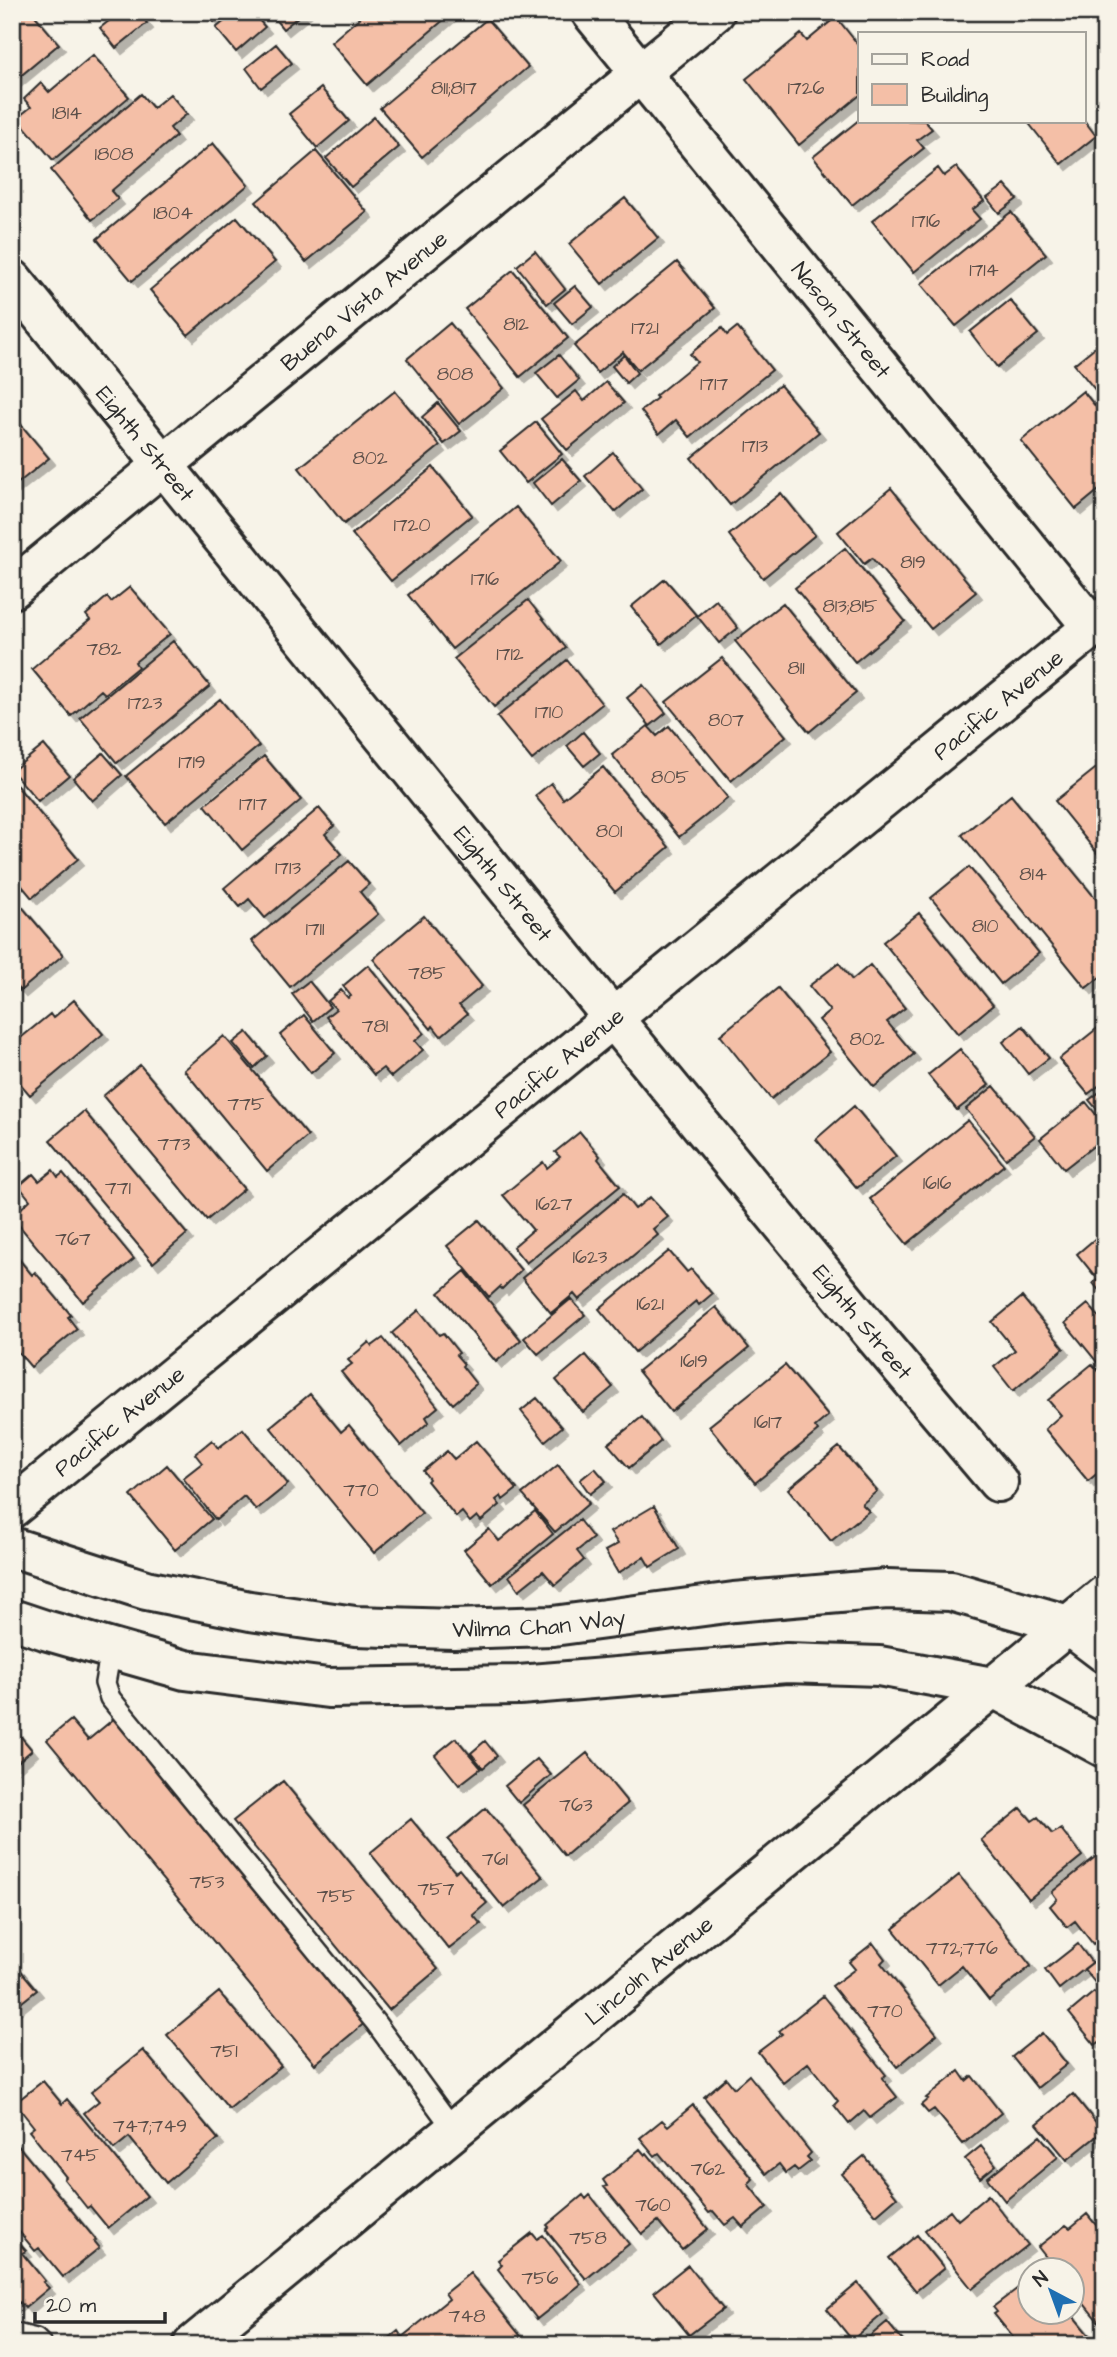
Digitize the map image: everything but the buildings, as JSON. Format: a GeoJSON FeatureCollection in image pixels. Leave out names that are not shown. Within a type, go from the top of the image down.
{"type":"FeatureCollection","features":[{"type":"Feature","properties":{"kind":"street","name":"Nason Street"},"geometry":{"type":"LineString","coordinates":[[591,12],[1099,622]]}},
{"type":"Feature","properties":{"kind":"street","name":"Buena Vista Avenue"},"geometry":{"type":"LineString","coordinates":[[12,589],[715,12]]}},
{"type":"Feature","properties":{"kind":"street","name":"Eighth Street"},"geometry":{"type":"LineString","coordinates":[[12,279],[612,1017],[998,1482]]}},
{"type":"Feature","properties":{"kind":"street","name":"Pacific Avenue"},"geometry":{"type":"LineString","coordinates":[[12,1508],[1099,622]]}},
{"type":"Feature","properties":{"kind":"street","name":"Wilma Chan Way"},"geometry":{"type":"LineString","coordinates":[[12,1546],[146,1590],[250,1611],[355,1626],[454,1629],[553,1626],[734,1602],[887,1589],[951,1591],[1068,1625]]}},
{"type":"Feature","properties":{"kind":"street","name":"Lincoln Avenue"},"geometry":{"type":"LineString","coordinates":[[193,2345],[1105,1595]]}},
{"type":"Feature","properties":{"kind":"street"},"geometry":{"type":"LineString","coordinates":[[12,1619],[186,1670],[328,1688],[519,1685],[787,1663],[879,1665],[992,1687],[1105,1748]]}},
{"type":"Feature","properties":{"kind":"street"},"geometry":{"type":"LineString","coordinates":[[1068,1625],[1105,1653]]}},
{"type":"Feature","properties":{"kind":"lane"},"geometry":{"type":"LineString","coordinates":[[111,1649],[105,1682],[110,1698],[375,2022],[454,2130]]}},
{"type":"Feature","properties":{"kind":"lane"},"geometry":{"type":"LineString","coordinates":[[12,2333],[36,2339],[42,2345]]}}]}
